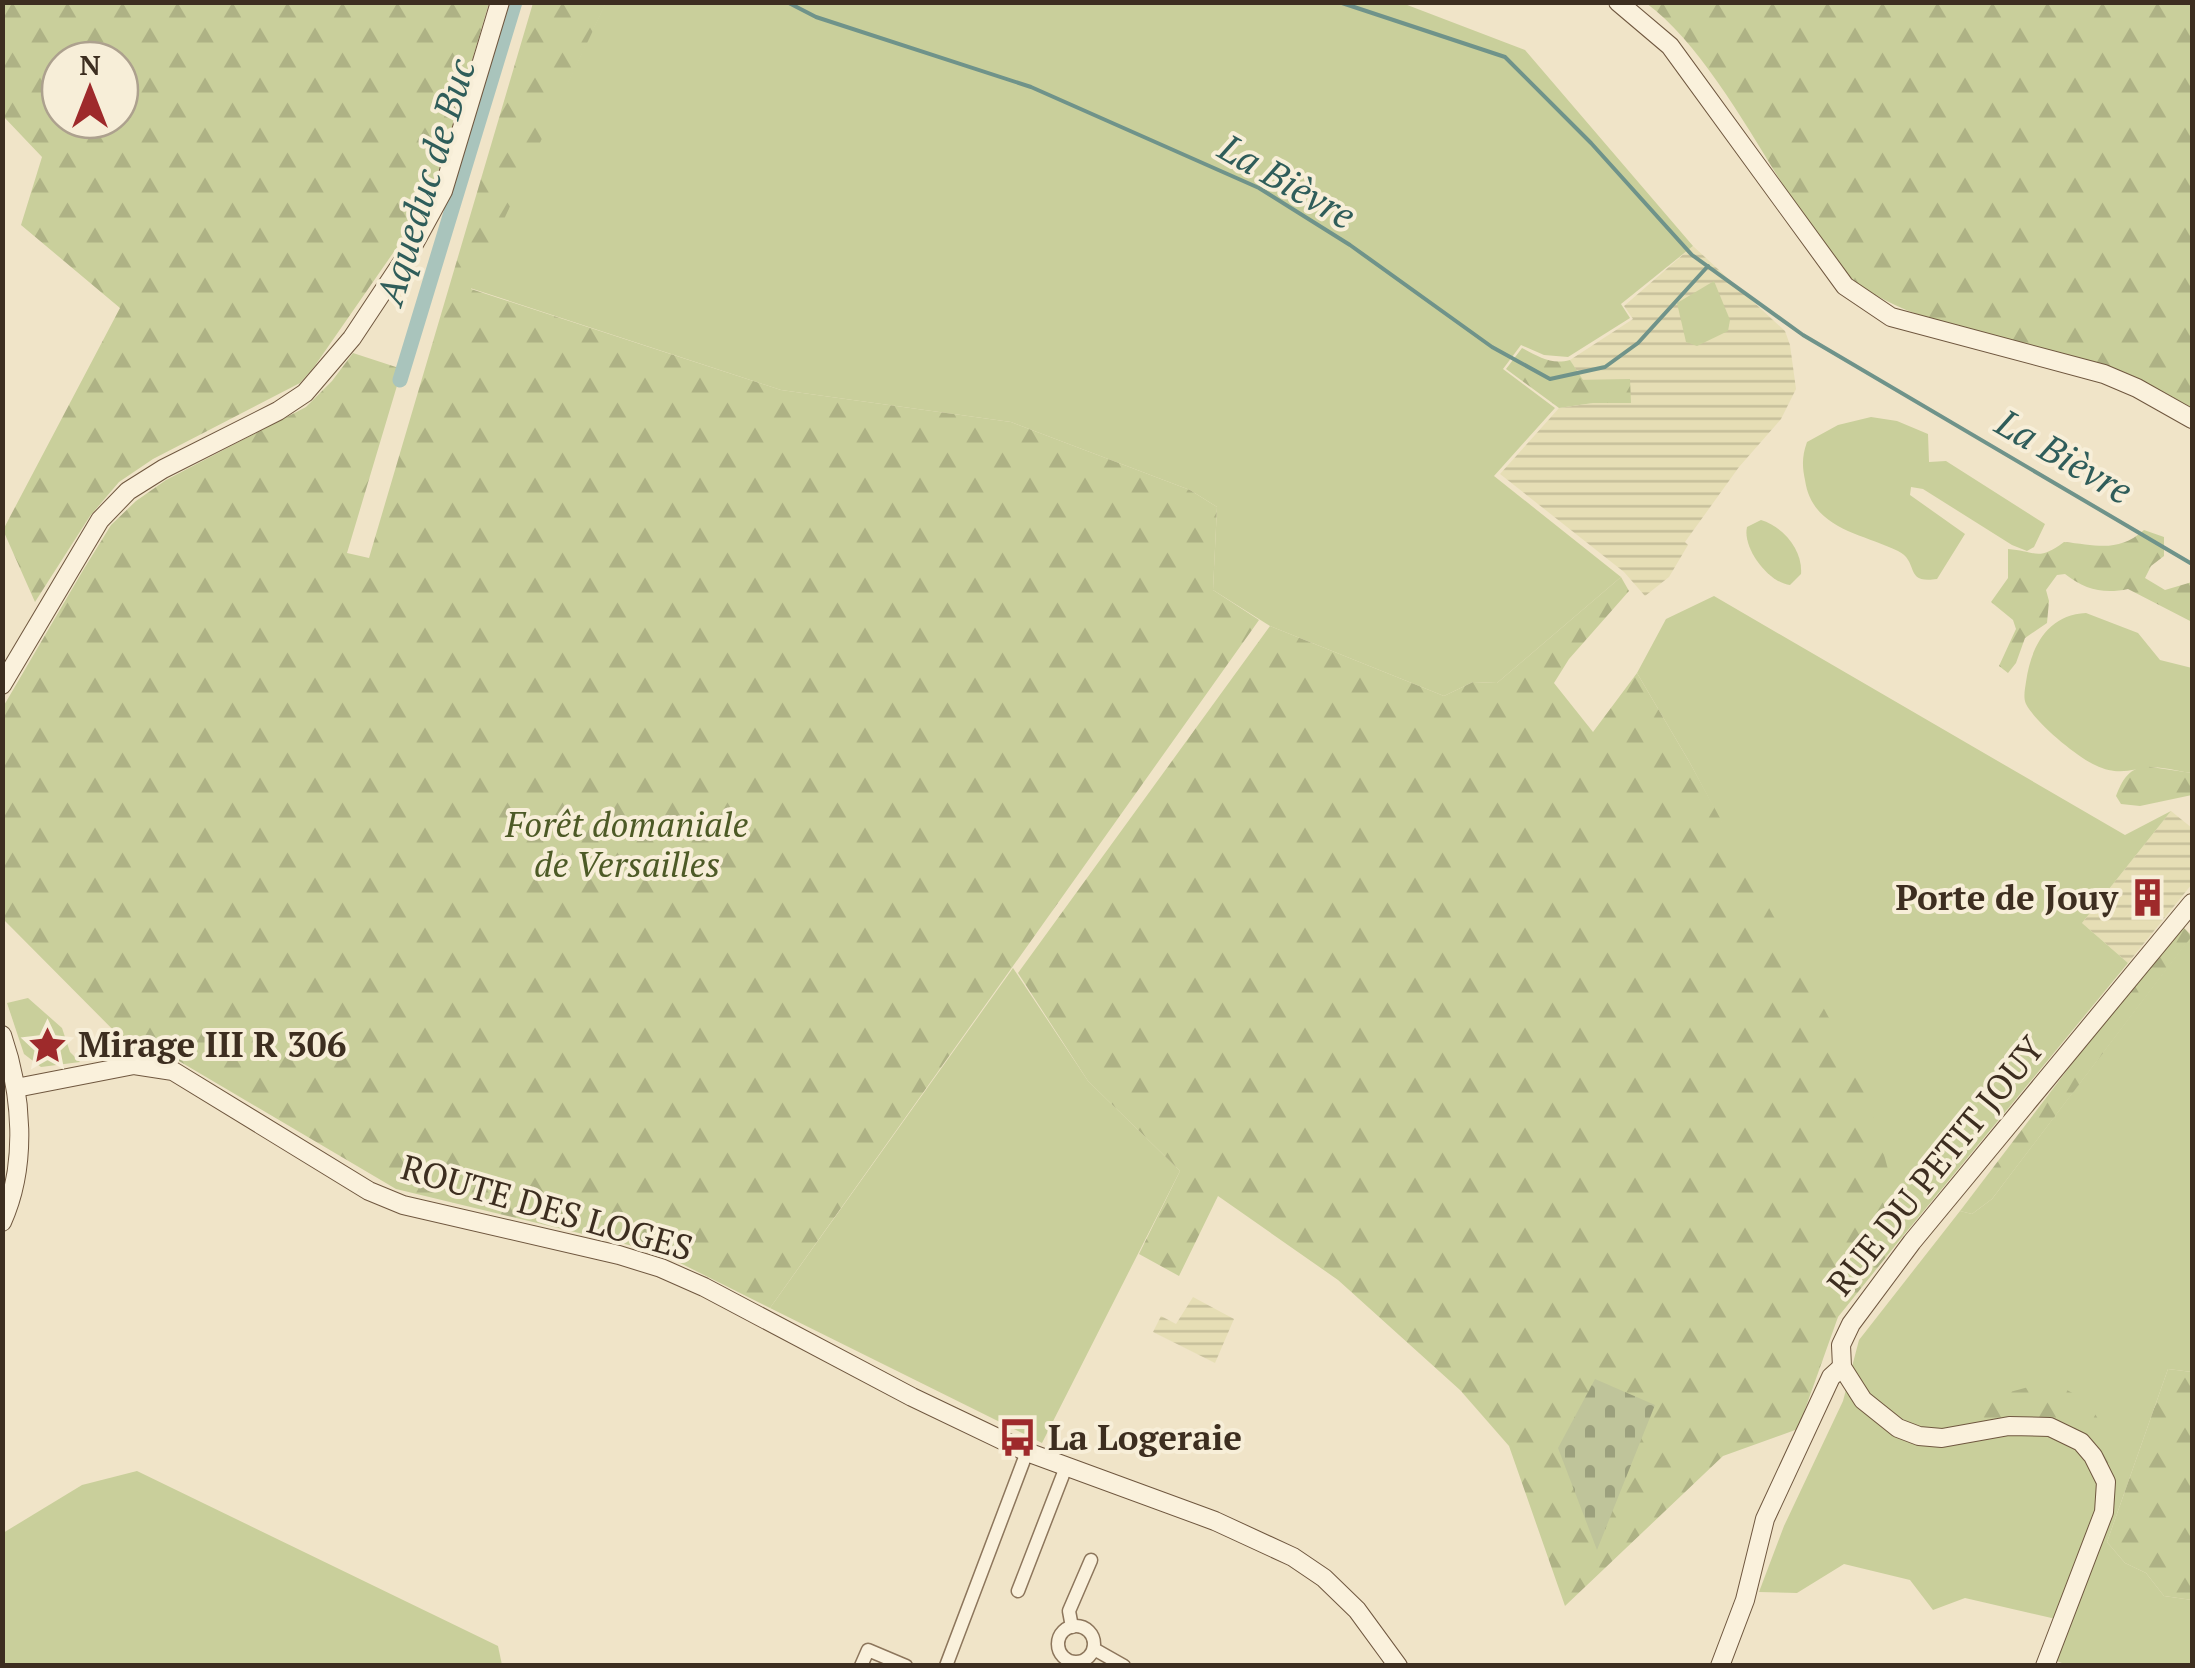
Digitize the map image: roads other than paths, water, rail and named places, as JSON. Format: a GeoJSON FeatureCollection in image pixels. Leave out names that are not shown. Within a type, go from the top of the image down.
{"type":"FeatureCollection","features":[{"type":"Feature","properties":{"kind":"street"},"geometry":{"type":"LineString","coordinates":[[2,685],[100,520],[128,491],[305,393],[352,338],[444,191],[500,2]]}},
{"type":"Feature","properties":{"kind":"street"},"geometry":{"type":"LineString","coordinates":[[1618,2],[1670,46],[1845,286],[1891,317],[2104,374],[2138,388],[2192,419]]}},
{"type":"Feature","properties":{"kind":"street","name":"RUE DU PETIT JOUY"},"geometry":{"type":"LineString","coordinates":[[1720,1666],[1745,1600],[1765,1518],[1831,1377],[1842,1367],[1841,1345],[1851,1324],[2192,902]]}},
{"type":"Feature","properties":{"kind":"street"},"geometry":{"type":"LineString","coordinates":[[2,1035],[16,1088],[18,1158],[2,1222]]}},
{"type":"Feature","properties":{"kind":"street","name":"ROUTE DES LOGES"},"geometry":{"type":"LineString","coordinates":[[16,1088],[134,1065],[172,1071],[369,1192],[439,1216],[646,1263],[704,1287],[912,1397],[1027,1452],[1215,1521],[1293,1556],[1358,1610],[1398,1666]]}},
{"type":"Feature","properties":{"kind":"street"},"geometry":{"type":"LineString","coordinates":[[1842,1367],[1878,1415],[1919,1436],[1942,1438],[2029,1424],[2068,1434],[2093,1456],[2106,1482],[2104,1512],[2045,1666]]}},
{"type":"Feature","properties":{"kind":"street"},"geometry":{"type":"LineString","coordinates":[[946,1666],[1027,1452]]}},
{"type":"Feature","properties":{"kind":"street"},"geometry":{"type":"LineString","coordinates":[[1018,1591],[1066,1467]]}},
{"type":"Feature","properties":{"kind":"street"},"geometry":{"type":"LineString","coordinates":[[1072,1627],[1070,1612],[1092,1560]]}},
{"type":"Feature","properties":{"kind":"street"},"geometry":{"type":"LineString","coordinates":[[1072,1627],[1087,1630],[1094,1638],[1094,1649],[1087,1658],[1064,1661],[1060,1638],[1072,1627]]}},
{"type":"Feature","properties":{"kind":"street"},"geometry":{"type":"LineString","coordinates":[[1094,1649],[1124,1666]]}},
{"type":"Feature","properties":{"kind":"street"},"geometry":{"type":"LineString","coordinates":[[861,1666],[868,1650],[906,1666]]}},
{"type":"Feature","properties":{"kind":"waterway","name":"Aqueduc de Buc"},"geometry":{"type":"LineString","coordinates":[[400,380],[515,2]]}},
{"type":"Feature","properties":{"kind":"waterway","name":"La Bièvre"},"geometry":{"type":"LineString","coordinates":[[787,2],[816,17],[1031,87],[1259,188],[1350,245],[1492,347],[1550,379],[1605,367],[1638,343],[1708,266]]}},
{"type":"Feature","properties":{"kind":"waterway","name":"La Bièvre"},"geometry":{"type":"LineString","coordinates":[[1339,2],[1505,57],[1591,143],[1692,255],[1803,335],[2192,564]]}},
{"type":"Feature","properties":{"kind":"place","name":"Porte de Jouy"},"geometry":{"type":"Point","coordinates":[2148,898]}},
{"type":"Feature","properties":{"kind":"place","name":"Mirage III R 306"},"geometry":{"type":"Point","coordinates":[48,1045]}},
{"type":"Feature","properties":{"kind":"place","name":"La Logeraie"},"geometry":{"type":"Point","coordinates":[1018,1438]}},
{"type":"Feature","properties":{"kind":"park label","name":"Forêt domaniale de Versailles"},"geometry":{"type":"Point","coordinates":[627,845]}}]}
